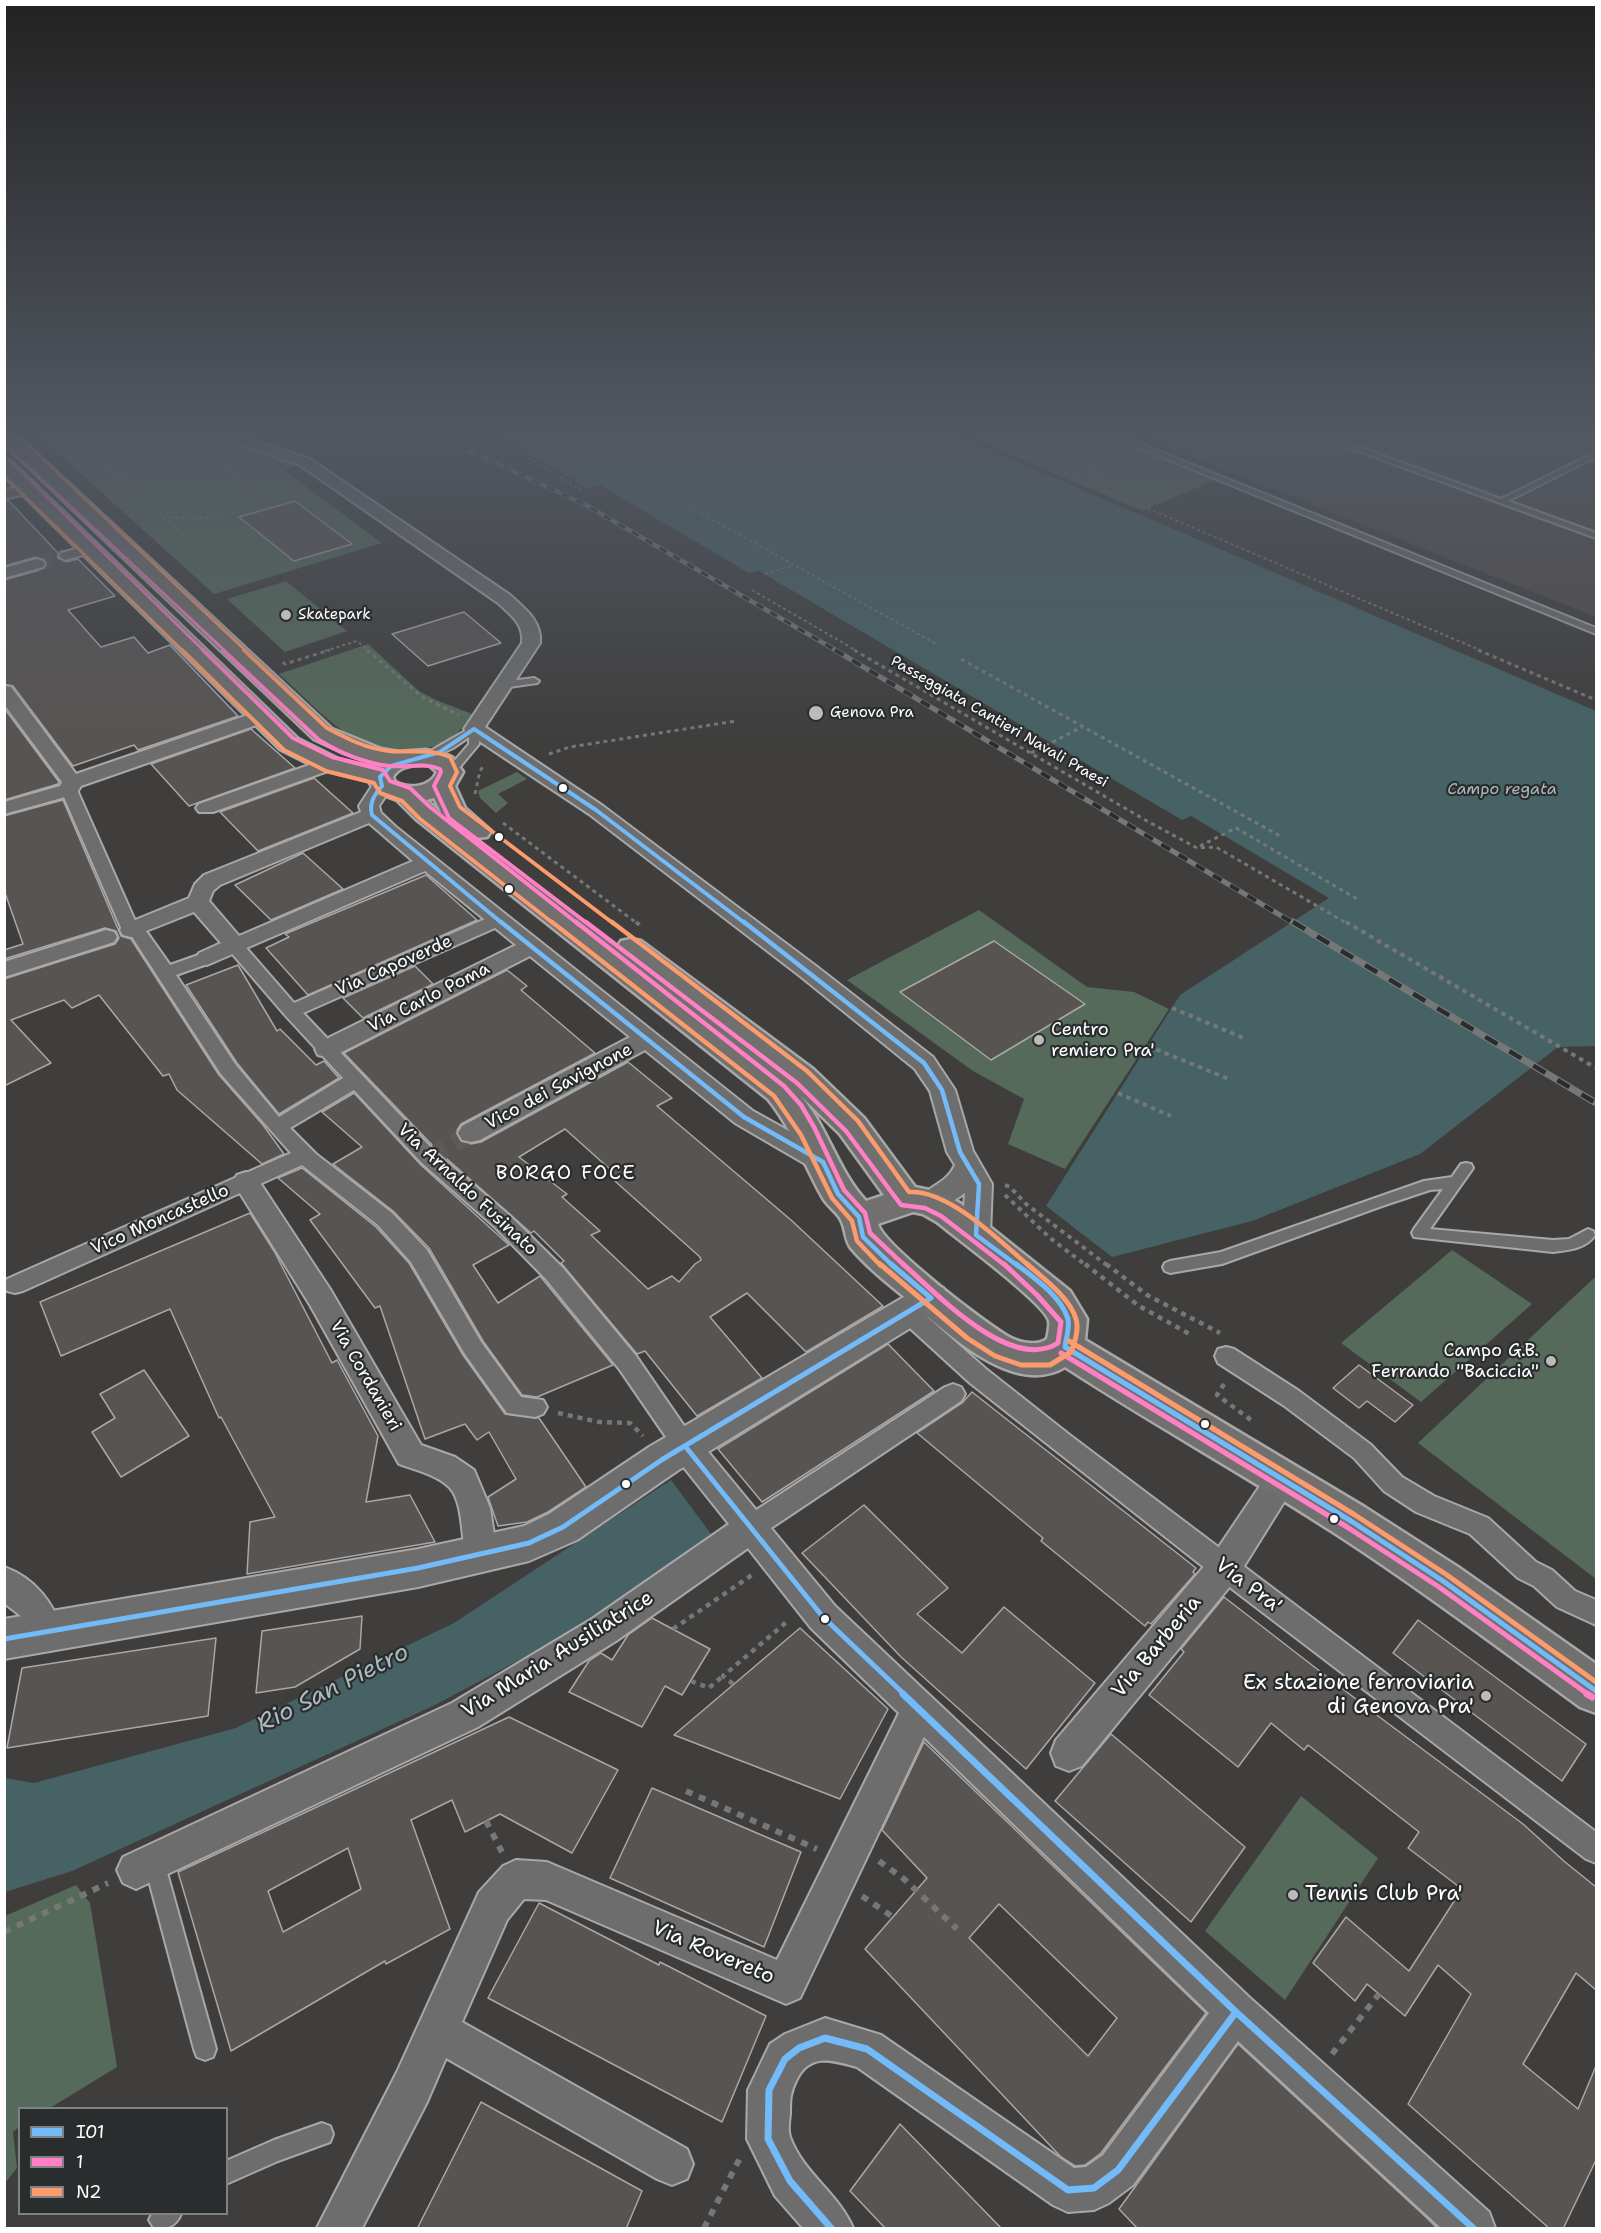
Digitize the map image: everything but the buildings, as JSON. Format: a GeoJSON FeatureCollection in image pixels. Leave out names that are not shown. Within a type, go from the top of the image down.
{"type":"FeatureCollection","features":[{"type":"Feature","properties":{"kind":"main road"},"geometry":{"type":"LineString","coordinates":[[78,537],[289,744],[328,764],[388,785],[425,792],[445,778]]}},
{"type":"Feature","properties":{"kind":"main road"},"geometry":{"type":"LineString","coordinates":[[114,537],[323,734],[340,744],[372,755],[440,760],[445,763],[445,778],[454,812],[802,1077],[852,1126],[918,1201],[949,1213],[1039,1284],[1056,1301],[1068,1319],[1065,1347],[1049,1358],[1022,1358],[998,1349],[972,1332],[920,1306],[889,1263],[863,1237],[859,1216],[838,1194],[795,1110],[779,1091],[388,785],[386,767],[412,758]]}},
{"type":"Feature","properties":{"kind":"main road"},"geometry":{"type":"LineString","coordinates":[[859,1216],[918,1201]]}},
{"type":"Feature","properties":{"kind":"main road"},"geometry":{"type":"LineString","coordinates":[[1065,1347],[1118,1381],[1283,1478],[1443,1581],[1596,1691]]}},
{"type":"Feature","properties":{"kind":"street"},"geometry":{"type":"LineString","coordinates":[[416,537],[477,579],[511,606],[526,619],[532,634],[531,643],[477,724],[507,751],[596,810],[808,970],[924,1063],[942,1090],[959,1150],[979,1184],[976,1235]]}},
{"type":"Feature","properties":{"kind":"street"},"geometry":{"type":"LineString","coordinates":[[65,556],[90,549]]}},
{"type":"Feature","properties":{"kind":"street"},"geometry":{"type":"LineString","coordinates":[[4,573],[37,564]]}},
{"type":"Feature","properties":{"kind":"street"},"geometry":{"type":"LineString","coordinates":[[4,691],[71,786],[133,929],[166,974],[228,1069],[277,1127],[305,1155],[385,1219],[419,1256],[472,1348],[515,1406],[535,1407]]}},
{"type":"Feature","properties":{"kind":"street"},"geometry":{"type":"LineString","coordinates":[[4,808],[261,717]]}},
{"type":"Feature","properties":{"kind":"street"},"geometry":{"type":"LineString","coordinates":[[206,808],[328,764]]}},
{"type":"Feature","properties":{"kind":"street"},"geometry":{"type":"LineString","coordinates":[[388,785],[382,786],[372,798],[369,806],[372,815],[531,947],[744,1117],[823,1162]]}},
{"type":"Feature","properties":{"kind":"street"},"geometry":{"type":"LineString","coordinates":[[133,929],[198,902],[203,889],[212,880],[372,815]]}},
{"type":"Feature","properties":{"kind":"street"},"geometry":{"type":"LineString","coordinates":[[166,974],[428,862]]}},
{"type":"Feature","properties":{"kind":"street"},"geometry":{"type":"LineString","coordinates":[[198,902],[245,941]]}},
{"type":"Feature","properties":{"kind":"street","name":"Via Capoverde"},"geometry":{"type":"LineString","coordinates":[[291,1011],[498,920]]}},
{"type":"Feature","properties":{"kind":"street"},"geometry":{"type":"LineString","coordinates":[[4,970],[106,937]]}},
{"type":"Feature","properties":{"kind":"street","name":"Via Arnaldo Fusinato"},"geometry":{"type":"LineString","coordinates":[[245,941],[291,1011],[355,1080],[429,1158],[502,1221],[554,1273],[628,1363],[674,1452]]}},
{"type":"Feature","properties":{"kind":"street","name":"Via Carlo Poma"},"geometry":{"type":"LineString","coordinates":[[327,1049],[531,947]]}},
{"type":"Feature","properties":{"kind":"street","name":"Vico dei Savignone"},"geometry":{"type":"LineString","coordinates":[[471,1134],[646,1039]]}},
{"type":"Feature","properties":{"kind":"street"},"geometry":{"type":"LineString","coordinates":[[277,1127],[355,1080]]}},
{"type":"Feature","properties":{"kind":"street","name":"Vico Moncastello"},"geometry":{"type":"LineString","coordinates":[[15,1285],[305,1155]]}},
{"type":"Feature","properties":{"kind":"street"},"geometry":{"type":"LineString","coordinates":[[918,1201],[962,1182],[967,1167]]}},
{"type":"Feature","properties":{"kind":"street","name":"Via Cordanieri"},"geometry":{"type":"LineString","coordinates":[[246,1182],[320,1297],[410,1455],[444,1467],[463,1480],[474,1508],[481,1555]]}},
{"type":"Feature","properties":{"kind":"street"},"geometry":{"type":"LineString","coordinates":[[4,1639],[481,1555],[529,1543],[563,1527],[674,1452],[920,1306]]}},
{"type":"Feature","properties":{"kind":"street","name":"Via Pra'"},"geometry":{"type":"LineString","coordinates":[[920,1306],[983,1380],[1224,1568],[1596,1849]]}},
{"type":"Feature","properties":{"kind":"street"},"geometry":{"type":"LineString","coordinates":[[1233,1361],[1291,1398],[1362,1451],[1394,1484],[1425,1504],[1479,1526],[1527,1570],[1543,1578],[1566,1599],[1596,1613]]}},
{"type":"Feature","properties":{"kind":"street","name":"Via Maria Ausiliatrice"},"geometry":{"type":"LineString","coordinates":[[145,1866],[465,1714],[604,1630],[750,1528],[954,1394]]}},
{"type":"Feature","properties":{"kind":"street"},"geometry":{"type":"LineString","coordinates":[[674,1452],[750,1528],[810,1602],[919,1709],[1236,2012],[1473,2229]]}},
{"type":"Feature","properties":{"kind":"street","name":"Via Barberia"},"geometry":{"type":"LineString","coordinates":[[1069,1753],[1224,1568],[1283,1478]]}},
{"type":"Feature","properties":{"kind":"street"},"geometry":{"type":"LineString","coordinates":[[4,1582],[33,1606],[48,1633]]}},
{"type":"Feature","properties":{"kind":"street","name":"Via Rovereto"},"geometry":{"type":"LineString","coordinates":[[339,2229],[412,2087],[493,1906],[516,1879],[547,1881],[786,1984],[919,1709]]}},
{"type":"Feature","properties":{"kind":"street"},"geometry":{"type":"LineString","coordinates":[[831,2229],[790,2181],[768,2139],[769,2090],[785,2059],[799,2048],[825,2038],[867,2049],[1068,2190],[1094,2188],[1118,2170],[1236,2012]]}},
{"type":"Feature","properties":{"kind":"street"},"geometry":{"type":"LineString","coordinates":[[437,2031],[672,2164]]}},
{"type":"Feature","properties":{"kind":"lane"},"geometry":{"type":"LineString","coordinates":[[1364,537],[1596,631]]}},
{"type":"Feature","properties":{"kind":"lane"},"geometry":{"type":"LineString","coordinates":[[502,685],[534,681]]}},
{"type":"Feature","properties":{"kind":"lane"},"geometry":{"type":"LineString","coordinates":[[412,758],[449,746],[477,724]]}},
{"type":"Feature","properties":{"kind":"lane"},"geometry":{"type":"LineString","coordinates":[[445,778],[474,744],[477,724]]}},
{"type":"Feature","properties":{"kind":"lane"},"geometry":{"type":"LineString","coordinates":[[1466,1168],[1419,1233],[1554,1246],[1572,1244],[1588,1235]]}},
{"type":"Feature","properties":{"kind":"lane"},"geometry":{"type":"LineString","coordinates":[[1170,1267],[1222,1258],[1429,1185],[1455,1182]]}},
{"type":"Feature","properties":{"kind":"lane"},"geometry":{"type":"LineString","coordinates":[[145,1866],[205,2049]]}},
{"type":"Feature","properties":{"kind":"lane"},"geometry":{"type":"LineString","coordinates":[[228,2172],[274,2151],[322,2134]]}},
{"type":"Feature","properties":{"kind":"path"},"geometry":{"type":"LineString","coordinates":[[744,537],[938,645]]}},
{"type":"Feature","properties":{"kind":"path"},"geometry":{"type":"LineString","coordinates":[[1214,537],[1596,700]]}},
{"type":"Feature","properties":{"kind":"path"},"geometry":{"type":"LineString","coordinates":[[765,574],[794,565]]}},
{"type":"Feature","properties":{"kind":"path","name":"Passeggiata Cantieri Navali Praesi"},"geometry":{"type":"LineString","coordinates":[[752,590],[1197,848],[1216,847],[1596,1068]]}},
{"type":"Feature","properties":{"kind":"path"},"geometry":{"type":"LineString","coordinates":[[277,657],[285,664],[357,641],[422,697],[477,724]]}},
{"type":"Feature","properties":{"kind":"path"},"geometry":{"type":"LineString","coordinates":[[961,658],[1280,836]]}},
{"type":"Feature","properties":{"kind":"path"},"geometry":{"type":"LineString","coordinates":[[911,689],[920,688]]}},
{"type":"Feature","properties":{"kind":"path"},"geometry":{"type":"LineString","coordinates":[[526,764],[570,747],[736,721]]}},
{"type":"Feature","properties":{"kind":"path"},"geometry":{"type":"LineString","coordinates":[[1031,753],[1083,726]]}},
{"type":"Feature","properties":{"kind":"path"},"geometry":{"type":"LineString","coordinates":[[475,797],[474,792],[483,766],[507,751]]}},
{"type":"Feature","properties":{"kind":"path"},"geometry":{"type":"LineString","coordinates":[[502,821],[646,930]]}},
{"type":"Feature","properties":{"kind":"path"},"geometry":{"type":"LineString","coordinates":[[1197,848],[1236,828],[1357,899]]}},
{"type":"Feature","properties":{"kind":"path"},"geometry":{"type":"LineString","coordinates":[[1172,1008],[1246,1039]]}},
{"type":"Feature","properties":{"kind":"path"},"geometry":{"type":"LineString","coordinates":[[1148,1046],[1231,1080]]}},
{"type":"Feature","properties":{"kind":"path"},"geometry":{"type":"LineString","coordinates":[[1118,1093],[1171,1116]]}},
{"type":"Feature","properties":{"kind":"path"},"geometry":{"type":"LineString","coordinates":[[996,1181],[1010,1187],[1026,1204],[1147,1295],[1220,1333]]}},
{"type":"Feature","properties":{"kind":"path"},"geometry":{"type":"LineString","coordinates":[[998,1187],[1050,1238],[1139,1306],[1193,1336]]}},
{"type":"Feature","properties":{"kind":"path"},"geometry":{"type":"LineString","coordinates":[[535,1407],[573,1418],[630,1423],[674,1452]]}},
{"type":"Feature","properties":{"kind":"path"},"geometry":{"type":"LineString","coordinates":[[674,1629],[775,1559]]}},
{"type":"Feature","properties":{"kind":"path"},"geometry":{"type":"LineString","coordinates":[[691,1681],[709,1688],[810,1602]]}},
{"type":"Feature","properties":{"kind":"path"},"geometry":{"type":"LineString","coordinates":[[723,1676],[733,1684]]}},
{"type":"Feature","properties":{"kind":"path"},"geometry":{"type":"LineString","coordinates":[[686,1791],[849,1853],[904,1879],[957,1929]]}},
{"type":"Feature","properties":{"kind":"path"},"geometry":{"type":"LineString","coordinates":[[4,1932],[145,1866]]}},
{"type":"Feature","properties":{"kind":"path"},"geometry":{"type":"LineString","coordinates":[[1343,2039],[1379,1994]]}},
{"type":"Feature","properties":{"kind":"path"},"geometry":{"type":"LineString","coordinates":[[704,2229],[741,2157],[768,2139]]}},
{"type":"Feature","properties":{"kind":"shaded area"},"geometry":{"type":"Polygon","coordinates":[[[1395,537],[1596,537],[1596,617],[1395,537]]]}},
{"type":"Feature","properties":{"kind":"green space"},"geometry":{"type":"Polygon","coordinates":[[[151,537],[374,537],[382,543],[214,594],[151,537]]]}},
{"type":"Feature","properties":{"kind":"green space","name":"Skatepark"},"geometry":{"type":"Polygon","coordinates":[[[286,581],[347,631],[285,652],[227,599],[286,581]]]}},
{"type":"Feature","properties":{"kind":"green space"},"geometry":{"type":"Polygon","coordinates":[[[368,644],[419,691],[472,714],[461,729],[449,740],[426,748],[397,750],[371,746],[342,731],[279,674],[368,644]]]}},
{"type":"Feature","properties":{"kind":"green space"},"geometry":{"type":"Polygon","coordinates":[[[517,772],[527,779],[498,794],[508,803],[496,813],[480,798],[478,791],[517,772]]]}},
{"type":"Feature","properties":{"kind":"green space","name":"Centro remiero Pra'"},"geometry":{"type":"Polygon","coordinates":[[[979,910],[1087,987],[1134,992],[1169,1009],[1065,1169],[1008,1144],[1024,1099],[973,1071],[847,980],[979,910]]]}},
{"type":"Feature","properties":{"kind":"green space"},"geometry":{"type":"Polygon","coordinates":[[[1452,1250],[1532,1304],[1421,1402],[1341,1343],[1452,1250]]]}},
{"type":"Feature","properties":{"kind":"green space","name":"Campo G.B. Ferrando \"Baciccia\""},"geometry":{"type":"Polygon","coordinates":[[[1594,1278],[1596,1279],[1596,1579],[1418,1443],[1594,1278]]]}},
{"type":"Feature","properties":{"kind":"green space","name":"Tennis Club Pra'"},"geometry":{"type":"Polygon","coordinates":[[[1301,1796],[1378,1858],[1285,2000],[1205,1931],[1301,1796]]]}},
{"type":"Feature","properties":{"kind":"green space"},"geometry":{"type":"Polygon","coordinates":[[[76,1885],[90,1903],[117,2067],[52,2107],[18,2107],[18,2128],[13,2132],[17,2168],[5,2183],[5,1916],[76,1885]]]}},
{"type":"Feature","properties":{"kind":"water","name":"Campo regata"},"geometry":{"type":"Polygon","coordinates":[[[688,537],[1192,537],[1596,711],[1596,1046],[1558,1047],[1420,1154],[1252,1221],[1112,1257],[1046,1206],[1180,995],[1329,898],[1191,816],[1182,820],[759,571],[749,573],[688,537]]]}},
{"type":"Feature","properties":{"kind":"water","name":"Rio San Pietro"},"geometry":{"type":"Polygon","coordinates":[[[671,1480],[711,1534],[574,1631],[433,1706],[72,1871],[5,1892],[5,1778],[34,1783],[236,1728],[454,1623],[671,1480]]]}},
{"type":"Feature","properties":{"kind":"tunnel"},"geometry":{"type":"LineString","coordinates":[[37,564],[65,556]]}},
{"type":"Feature","properties":{"kind":"tunnel"},"geometry":{"type":"LineString","coordinates":[[429,1158],[471,1133]]}},
{"type":"Feature","properties":{"kind":"railway"},"geometry":{"type":"LineString","coordinates":[[641,537],[837,651]]}},
{"type":"Feature","properties":{"kind":"railway"},"geometry":{"type":"LineString","coordinates":[[835,650],[1295,924]]}},
{"type":"Feature","properties":{"kind":"railway"},"geometry":{"type":"LineString","coordinates":[[1293,922],[1596,1103]]}},
{"type":"Feature","properties":{"kind":"transit line","name":"N2"},"geometry":{"type":"LineString","coordinates":[[67,537],[284,750],[326,771],[374,783],[380,793],[402,801],[420,819],[774,1096],[801,1135],[832,1198],[852,1221],[857,1241],[884,1269],[967,1338],[995,1356],[1021,1365],[1050,1365],[1071,1352],[1077,1329],[1075,1316],[1053,1288],[1012,1251],[950,1204],[930,1194],[909,1192],[858,1121],[807,1071],[460,807],[450,786],[457,772],[450,757],[428,751],[381,750],[357,743],[327,728],[125,537]]}},
{"type":"Feature","properties":{"kind":"transit line","name":"1"},"geometry":{"type":"LineString","coordinates":[[88,537],[293,738],[332,757],[383,770],[390,781],[410,788],[430,807],[784,1086],[801,1105],[814,1127],[844,1190],[865,1213],[870,1233],[894,1257],[976,1326],[1001,1342],[1023,1350],[1047,1350],[1058,1343],[1061,1322],[1037,1295],[999,1260],[941,1216],[925,1208],[901,1205],[846,1131],[797,1083],[449,818],[434,786],[441,772],[440,769],[428,765],[380,765],[361,760],[319,740],[103,537]]}},
{"type":"Feature","properties":{"kind":"transit line","name":"I01"},"geometry":{"type":"LineString","coordinates":[[4,1639],[418,1568],[529,1543],[563,1527],[663,1459],[931,1298],[889,1263],[863,1237],[859,1217],[838,1194],[823,1162],[744,1117],[498,920],[372,815],[371,803],[382,786],[380,777],[385,770],[397,762],[440,752],[474,729],[596,810],[808,971],[924,1063],[942,1090],[960,1152],[979,1184],[976,1235],[1042,1285],[1054,1297],[1068,1319],[1065,1347],[1351,1521],[1443,1581],[1596,1691]]}},
{"type":"Feature","properties":{"kind":"transit line","name":"N2"},"geometry":{"type":"LineString","coordinates":[[1069,1341],[1355,1515],[1447,1575],[1596,1682]]}},
{"type":"Feature","properties":{"kind":"transit line","name":"1"},"geometry":{"type":"LineString","coordinates":[[1061,1353],[1347,1527],[1439,1587],[1592,1697]]}},
{"type":"Feature","properties":{"kind":"transit line","name":"I01"},"geometry":{"type":"LineString","coordinates":[[685,1446],[823,1617],[1236,2012],[1473,2228]]}},
{"type":"Feature","properties":{"kind":"transit line","name":"I01"},"geometry":{"type":"LineString","coordinates":[[831,2228],[790,2181],[768,2139],[769,2090],[785,2059],[799,2048],[825,2038],[867,2049],[1068,2190],[1094,2188],[1118,2170],[1236,2012]]}},
{"type":"Feature","properties":{"kind":"place","name":"Skatepark"},"geometry":{"type":"Point","coordinates":[286,615]}},
{"type":"Feature","properties":{"kind":"place","name":"Genova Pra"},"geometry":{"type":"Point","coordinates":[816,713]}},
{"type":"Feature","properties":{"kind":"place","name":"Centro remiero Pra'"},"geometry":{"type":"Point","coordinates":[1039,1040]}},
{"type":"Feature","properties":{"kind":"place","name":"Campo G.B. Ferrando \"Baciccia\""},"geometry":{"type":"Point","coordinates":[1551,1361]}},
{"type":"Feature","properties":{"kind":"place","name":"Ex stazione ferroviaria di Genova Pra'"},"geometry":{"type":"Point","coordinates":[1486,1696]}},
{"type":"Feature","properties":{"kind":"place","name":"Tennis Club Pra'"},"geometry":{"type":"Point","coordinates":[1293,1895]}},
{"type":"Feature","properties":{"kind":"district","name":"BORGO FOCE"},"geometry":{"type":"Point","coordinates":[566,1174]}}]}
